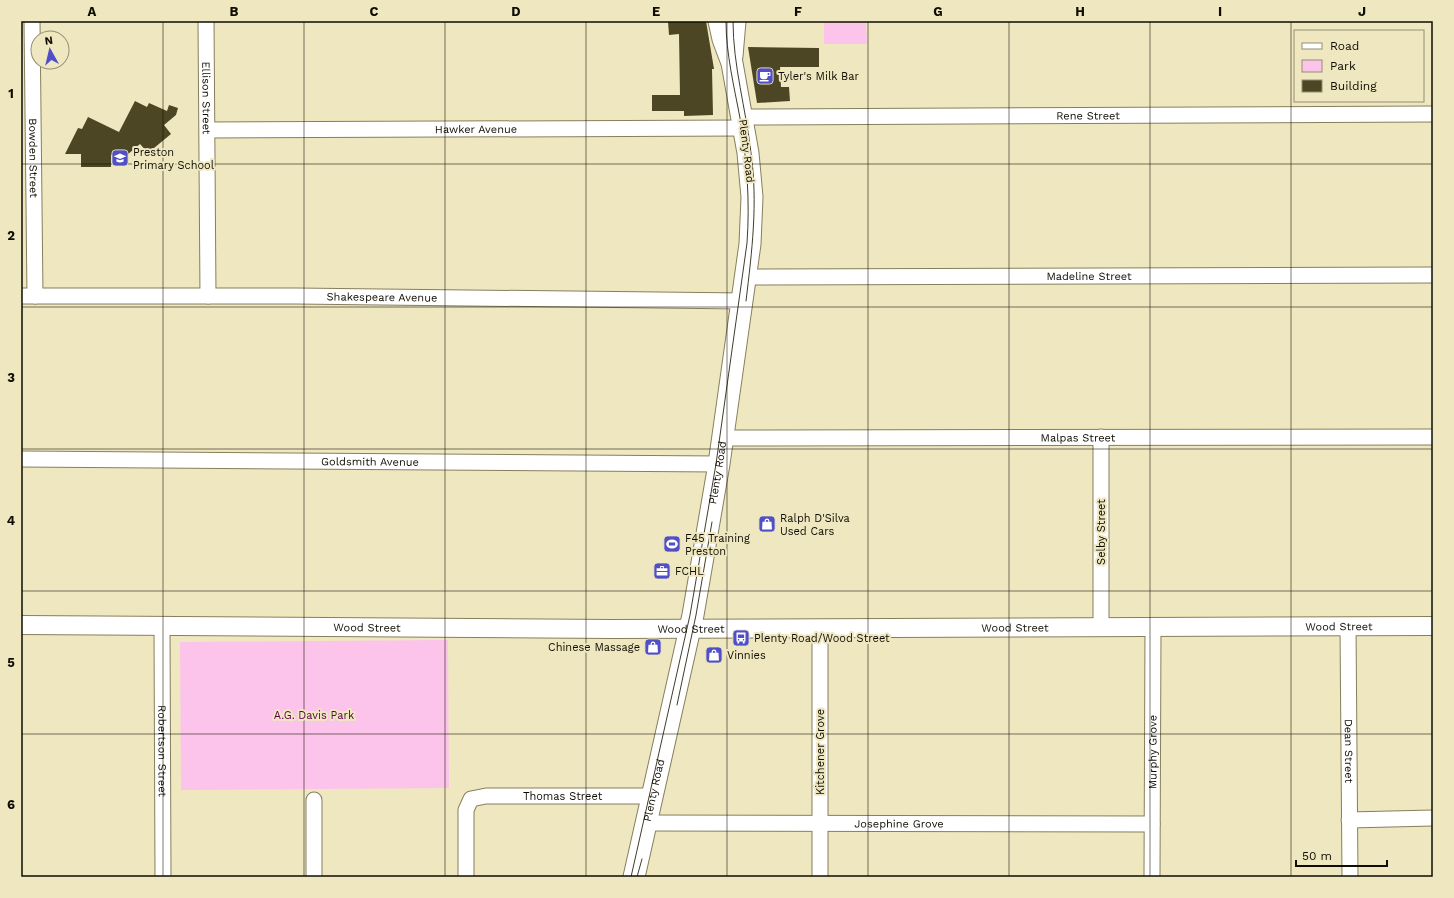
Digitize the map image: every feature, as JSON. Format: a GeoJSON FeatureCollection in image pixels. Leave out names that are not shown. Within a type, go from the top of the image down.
{"type":"FeatureCollection","features":[{"type":"Feature","properties":{"kind":"main road","name":"Plenty Road"},"geometry":{"type":"LineString","coordinates":[[634,877],[654,796],[691,628],[719,464],[746,277],[752,205],[750,175],[744,123],[732,63],[723,39],[719,21]]}},
{"type":"Feature","properties":{"kind":"main road","name":"Plenty Road"},"geometry":{"type":"LineString","coordinates":[[732,63],[735,21]]}},
{"type":"Feature","properties":{"kind":"street","name":"Bowden Street"},"geometry":{"type":"LineString","coordinates":[[28,296],[32,21]]}},
{"type":"Feature","properties":{"kind":"street","name":"Ellison Street"},"geometry":{"type":"LineString","coordinates":[[206,21],[208,130],[208,296]]}},
{"type":"Feature","properties":{"kind":"street","name":"Rene Street"},"geometry":{"type":"LineString","coordinates":[[744,123],[1433,114]]}},
{"type":"Feature","properties":{"kind":"street","name":"Hawker Avenue"},"geometry":{"type":"LineString","coordinates":[[208,130],[744,123]]}},
{"type":"Feature","properties":{"kind":"street","name":"Madeline Street"},"geometry":{"type":"LineString","coordinates":[[746,277],[1433,275]]}},
{"type":"Feature","properties":{"kind":"street","name":"Shakespeare Avenue"},"geometry":{"type":"LineString","coordinates":[[28,296],[208,296],[743,301]]}},
{"type":"Feature","properties":{"kind":"street","name":"Malpas Street"},"geometry":{"type":"LineString","coordinates":[[722,438],[1433,436]]}},
{"type":"Feature","properties":{"kind":"street","name":"Selby Street"},"geometry":{"type":"LineString","coordinates":[[1101,627],[1102,437]]}},
{"type":"Feature","properties":{"kind":"street","name":"Goldsmith Avenue"},"geometry":{"type":"LineString","coordinates":[[21,459],[719,464]]}},
{"type":"Feature","properties":{"kind":"street","name":"Wood Street"},"geometry":{"type":"LineString","coordinates":[[21,625],[691,628],[1433,626]]}},
{"type":"Feature","properties":{"kind":"street","name":"Robertson Street"},"geometry":{"type":"LineString","coordinates":[[162,626],[163,877]]}},
{"type":"Feature","properties":{"kind":"street","name":"Dean Street"},"geometry":{"type":"LineString","coordinates":[[1348,626],[1350,877]]}},
{"type":"Feature","properties":{"kind":"street","name":"Murphy Grove"},"geometry":{"type":"LineString","coordinates":[[1152,877],[1153,627]]}},
{"type":"Feature","properties":{"kind":"street","name":"Kitchener Grove"},"geometry":{"type":"LineString","coordinates":[[820,628],[820,877]]}},
{"type":"Feature","properties":{"kind":"street","name":"Thomas Street"},"geometry":{"type":"LineString","coordinates":[[466,877],[466,810],[471,799],[486,796],[654,796]]}},
{"type":"Feature","properties":{"kind":"street"},"geometry":{"type":"LineString","coordinates":[[314,800],[314,877]]}},
{"type":"Feature","properties":{"kind":"street"},"geometry":{"type":"LineString","coordinates":[[1349,820],[1433,818]]}},
{"type":"Feature","properties":{"kind":"street","name":"Josephine Grove"},"geometry":{"type":"LineString","coordinates":[[647,823],[1152,824]]}},
{"type":"Feature","properties":{"kind":"green space"},"geometry":{"type":"Polygon","coordinates":[[[820,21],[866,21],[867,44],[824,44],[824,22],[820,21]]]}},
{"type":"Feature","properties":{"kind":"green space","name":"A.G. Davis Park"},"geometry":{"type":"Polygon","coordinates":[[[448,640],[449,788],[181,790],[180,642],[448,640]]]}},
{"type":"Feature","properties":{"kind":"building"},"geometry":{"type":"Polygon","coordinates":[[[668,21],[706,21],[714,69],[712,69],[713,115],[684,116],[684,111],[652,111],[652,95],[680,95],[679,34],[669,35],[668,21]]]}},
{"type":"Feature","properties":{"kind":"building"},"geometry":{"type":"Polygon","coordinates":[[[748,47],[819,48],[819,67],[780,67],[781,87],[789,87],[790,101],[757,103],[748,47]]]}},
{"type":"Feature","properties":{"kind":"building"},"geometry":{"type":"Polygon","coordinates":[[[135,101],[147,107],[149,103],[167,111],[169,105],[178,108],[176,115],[164,125],[171,134],[148,153],[140,144],[127,155],[111,155],[111,167],[81,167],[81,154],[65,154],[78,128],[82,129],[88,117],[119,132],[135,101]]]}},
{"type":"Feature","properties":{"kind":"tram line"},"geometry":{"type":"LineString","coordinates":[[631,877],[690,615],[716,464],[747,243],[748,196],[746,165],[740,118],[729,58],[726,21]]}},
{"type":"Feature","properties":{"kind":"tram line"},"geometry":{"type":"LineString","coordinates":[[733,21],[737,71],[749,137],[754,190],[752,245],[746,301]]}},
{"type":"Feature","properties":{"kind":"tram line"},"geometry":{"type":"LineString","coordinates":[[677,705],[696,615],[712,522]]}},
{"type":"Feature","properties":{"kind":"tram line"},"geometry":{"type":"LineString","coordinates":[[637,877],[642,859]]}},
{"type":"Feature","properties":{"kind":"place","name":"Tyler's Milk Bar"},"geometry":{"type":"Point","coordinates":[765,76]}},
{"type":"Feature","properties":{"kind":"place","name":"Preston Primary School"},"geometry":{"type":"Point","coordinates":[120,158]}},
{"type":"Feature","properties":{"kind":"place","name":"Ralph D'Silva Used Cars"},"geometry":{"type":"Point","coordinates":[767,524]}},
{"type":"Feature","properties":{"kind":"place","name":"F45 Training Preston"},"geometry":{"type":"Point","coordinates":[672,544]}},
{"type":"Feature","properties":{"kind":"place","name":"FCHL"},"geometry":{"type":"Point","coordinates":[662,571]}},
{"type":"Feature","properties":{"kind":"place","name":"Plenty Road/Wood Street"},"geometry":{"type":"Point","coordinates":[741,638]}},
{"type":"Feature","properties":{"kind":"place","name":"Chinese Massage"},"geometry":{"type":"Point","coordinates":[653,647]}},
{"type":"Feature","properties":{"kind":"place","name":"Vinnies"},"geometry":{"type":"Point","coordinates":[714,655]}}]}
